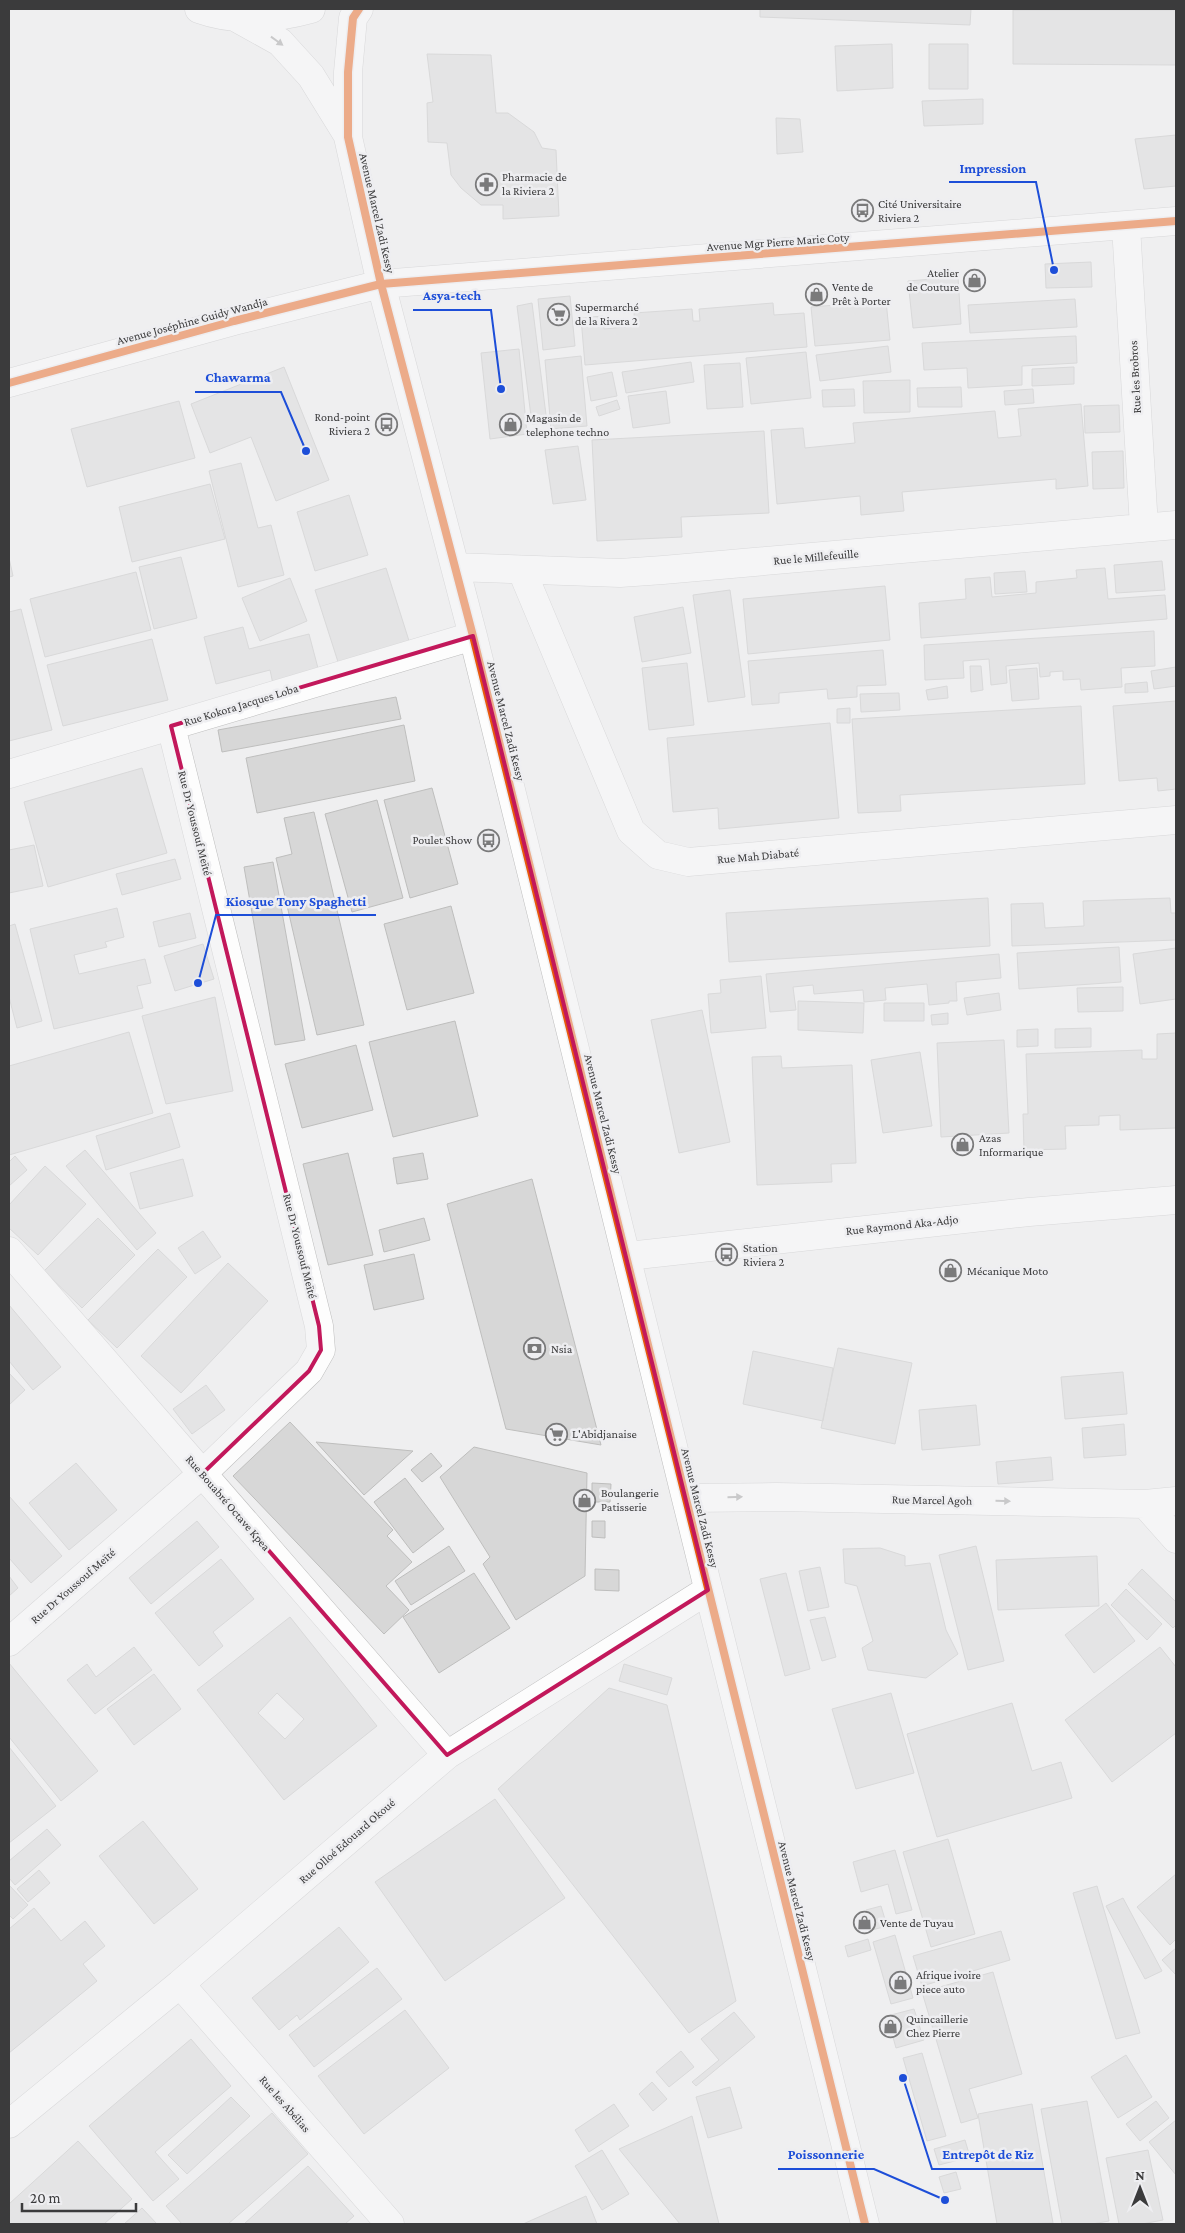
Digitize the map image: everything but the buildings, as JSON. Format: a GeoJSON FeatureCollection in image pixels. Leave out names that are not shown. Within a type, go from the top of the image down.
{"type":"FeatureCollection","features":[{"type":"Feature","properties":{"kind":"street"},"geometry":{"type":"LineString","coordinates":[[199,9],[235,16],[263,18],[311,9]]}},
{"type":"Feature","properties":{"kind":"street","name":"Avenue Marcel Zadi Kessy"},"geometry":{"type":"LineString","coordinates":[[359,9],[354,18],[348,72],[348,136],[381,284],[473,636],[628,1256],[708,1590],[865,2224]]}},
{"type":"Feature","properties":{"kind":"street","name":"Avenue Marcel Zadi Kessy"},"geometry":{"type":"LineString","coordinates":[[235,16],[280,42],[311,76],[348,136]]}},
{"type":"Feature","properties":{"kind":"street","name":"Avenue Mgr Pierre Marie Coty"},"geometry":{"type":"LineString","coordinates":[[381,284],[1176,222]]}},
{"type":"Feature","properties":{"kind":"street","name":"Rue les Brobros"},"geometry":{"type":"LineString","coordinates":[[1126,226],[1144,528]]}},
{"type":"Feature","properties":{"kind":"street","name":"Avenue Joséphine Guidy Wandja"},"geometry":{"type":"LineString","coordinates":[[9,383],[234,321],[381,284]]}},
{"type":"Feature","properties":{"kind":"street","name":"Rue le Millefeuille"},"geometry":{"type":"LineString","coordinates":[[455,567],[522,571],[620,573],[1176,525]]}},
{"type":"Feature","properties":{"kind":"street","name":"Rue Mah Diabaté"},"geometry":{"type":"LineString","coordinates":[[522,571],[631,831],[658,855],[688,862],[1176,820]]}},
{"type":"Feature","properties":{"kind":"street","name":"Rue Kokora Jacques Loba"},"geometry":{"type":"LineString","coordinates":[[9,774],[473,636]]}},
{"type":"Feature","properties":{"kind":"street","name":"Rue Dr Youssouf Meïté"},"geometry":{"type":"LineString","coordinates":[[9,1642],[202,1474],[309,1371],[321,1350],[320,1326],[171,726]]}},
{"type":"Feature","properties":{"kind":"street","name":"Rue Raymond Aka-Adjo"},"geometry":{"type":"LineString","coordinates":[[628,1256],[973,1218],[1176,1200]]}},
{"type":"Feature","properties":{"kind":"street","name":"Rue Bouabré Octave Kpea"},"geometry":{"type":"LineString","coordinates":[[9,1251],[447,1755]]}},
{"type":"Feature","properties":{"kind":"street","name":"Rue Marcel Agoh"},"geometry":{"type":"LineString","coordinates":[[687,1498],[776,1497],[1145,1504],[1176,1501]]}},
{"type":"Feature","properties":{"kind":"street"},"geometry":{"type":"LineString","coordinates":[[1145,1504],[1176,1540]]}},
{"type":"Feature","properties":{"kind":"street","name":"Rue Olloé Edouard Okoué"},"geometry":{"type":"LineString","coordinates":[[9,2124],[180,1984],[447,1755],[708,1590]]}},
{"type":"Feature","properties":{"kind":"street","name":"Rue les Abélias"},"geometry":{"type":"LineString","coordinates":[[180,1984],[390,2224]]}},
{"type":"Feature","properties":{"kind":"highlighted area"},"geometry":{"type":"Polygon","coordinates":[[[473,636],[708,1590],[447,1755],[202,1474],[309,1371],[321,1350],[319,1326],[171,726],[473,636]]]}},
{"type":"Feature","properties":{"kind":"cycle path"},"geometry":{"type":"LineString","coordinates":[[359,9],[353,18],[348,72],[348,137],[381,284],[473,636],[865,2224]]}},
{"type":"Feature","properties":{"kind":"cycle path"},"geometry":{"type":"LineString","coordinates":[[9,383],[234,321],[381,284],[1176,221]]}},
{"type":"Feature","properties":{"kind":"place","name":"Pharmacie de la Riviera 2"},"geometry":{"type":"Point","coordinates":[486,184]}},
{"type":"Feature","properties":{"kind":"place","name":"Cité Universitaire Riviera 2"},"geometry":{"type":"Point","coordinates":[862,211]}},
{"type":"Feature","properties":{"kind":"place","name":"Impression"},"geometry":{"type":"Point","coordinates":[1054,270]}},
{"type":"Feature","properties":{"kind":"place","name":"Atelier de Couture"},"geometry":{"type":"Point","coordinates":[975,280]}},
{"type":"Feature","properties":{"kind":"place","name":"Vente de Prêt à Porter"},"geometry":{"type":"Point","coordinates":[816,294]}},
{"type":"Feature","properties":{"kind":"place","name":"Supermarché de la Rivera 2"},"geometry":{"type":"Point","coordinates":[559,314]}},
{"type":"Feature","properties":{"kind":"place","name":"Asya-tech"},"geometry":{"type":"Point","coordinates":[501,389]}},
{"type":"Feature","properties":{"kind":"place","name":"Rond-point Riviera 2"},"geometry":{"type":"Point","coordinates":[386,424]}},
{"type":"Feature","properties":{"kind":"place","name":"Magasin de telephone techno"},"geometry":{"type":"Point","coordinates":[510,425]}},
{"type":"Feature","properties":{"kind":"place","name":"Chawarma"},"geometry":{"type":"Point","coordinates":[306,451]}},
{"type":"Feature","properties":{"kind":"place","name":"Poulet Show"},"geometry":{"type":"Point","coordinates":[488,840]}},
{"type":"Feature","properties":{"kind":"place","name":"Kiosque Tony Spaghetti"},"geometry":{"type":"Point","coordinates":[198,983]}},
{"type":"Feature","properties":{"kind":"place","name":"Azas Informarique"},"geometry":{"type":"Point","coordinates":[963,1145]}},
{"type":"Feature","properties":{"kind":"place","name":"Station Riviera 2"},"geometry":{"type":"Point","coordinates":[727,1255]}},
{"type":"Feature","properties":{"kind":"place","name":"Mécanique Moto"},"geometry":{"type":"Point","coordinates":[951,1271]}},
{"type":"Feature","properties":{"kind":"place","name":"Nsia"},"geometry":{"type":"Point","coordinates":[535,1349]}},
{"type":"Feature","properties":{"kind":"place","name":"L'Abidjanaise"},"geometry":{"type":"Point","coordinates":[556,1434]}},
{"type":"Feature","properties":{"kind":"place","name":"Boulangerie Patisserie"},"geometry":{"type":"Point","coordinates":[585,1500]}},
{"type":"Feature","properties":{"kind":"place","name":"Vente de Tuyau"},"geometry":{"type":"Point","coordinates":[864,1923]}},
{"type":"Feature","properties":{"kind":"place","name":"Afrique ivoire piece auto"},"geometry":{"type":"Point","coordinates":[900,1982]}},
{"type":"Feature","properties":{"kind":"place","name":"Quincaillerie Chez Pierre"},"geometry":{"type":"Point","coordinates":[890,2026]}},
{"type":"Feature","properties":{"kind":"place","name":"Entrepôt de Riz"},"geometry":{"type":"Point","coordinates":[903,2078]}},
{"type":"Feature","properties":{"kind":"place","name":"Poissonnerie"},"geometry":{"type":"Point","coordinates":[945,2200]}}]}
